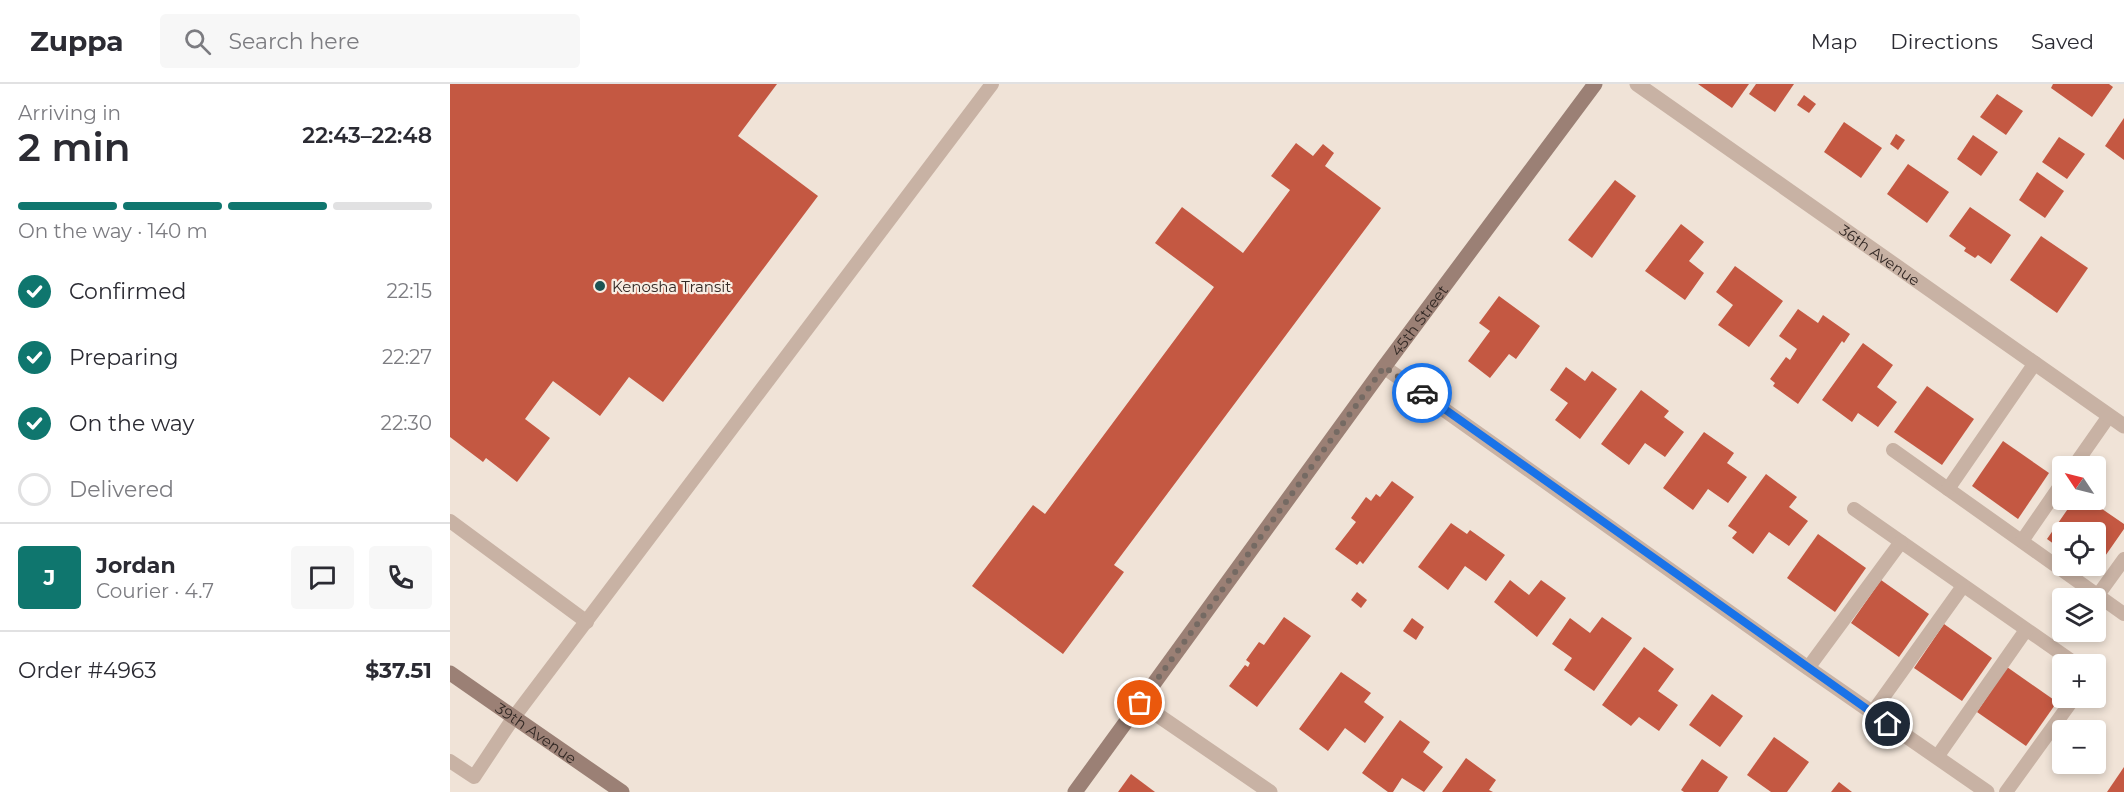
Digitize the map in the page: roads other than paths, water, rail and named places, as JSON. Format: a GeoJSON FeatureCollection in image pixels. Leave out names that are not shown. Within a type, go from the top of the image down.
{"type":"FeatureCollection","features":[{"type":"Feature","properties":{"kind":"street","name":"45th Street"},"geometry":{"type":"LineString","coordinates":[[1075,792],[1384,367],[1595,84]]}},
{"type":"Feature","properties":{"kind":"street","name":"36th Avenue"},"geometry":{"type":"LineString","coordinates":[[1637,84],[2124,426]]}},
{"type":"Feature","properties":{"kind":"street"},"geometry":{"type":"LineString","coordinates":[[1384,367],[1987,792]]}},
{"type":"Feature","properties":{"kind":"street","name":"39th Avenue"},"geometry":{"type":"LineString","coordinates":[[450,673],[622,792]]}},
{"type":"Feature","properties":{"kind":"street"},"geometry":{"type":"LineString","coordinates":[[1140,703],[1270,792]]}},
{"type":"Feature","properties":{"kind":"lane"},"geometry":{"type":"LineString","coordinates":[[474,792],[474,777],[514,717],[992,84]]}},
{"type":"Feature","properties":{"kind":"lane"},"geometry":{"type":"LineString","coordinates":[[1948,489],[2035,363]]}},
{"type":"Feature","properties":{"kind":"lane"},"geometry":{"type":"LineString","coordinates":[[2081,456],[2109,416]]}},
{"type":"Feature","properties":{"kind":"lane"},"geometry":{"type":"LineString","coordinates":[[1893,450],[2087,588]]}},
{"type":"Feature","properties":{"kind":"lane"},"geometry":{"type":"LineString","coordinates":[[2022,541],[2052,498]]}},
{"type":"Feature","properties":{"kind":"lane"},"geometry":{"type":"LineString","coordinates":[[1854,509],[2061,654]]}},
{"type":"Feature","properties":{"kind":"lane"},"geometry":{"type":"LineString","coordinates":[[450,521],[586,622]]}},
{"type":"Feature","properties":{"kind":"lane"},"geometry":{"type":"LineString","coordinates":[[1808,668],[1901,542]]}},
{"type":"Feature","properties":{"kind":"lane"},"geometry":{"type":"LineString","coordinates":[[2104,588],[2124,559]]}},
{"type":"Feature","properties":{"kind":"lane"},"geometry":{"type":"LineString","coordinates":[[1872,713],[1963,586]]}},
{"type":"Feature","properties":{"kind":"lane"},"geometry":{"type":"LineString","coordinates":[[2106,602],[2124,614]]}},
{"type":"Feature","properties":{"kind":"lane"},"geometry":{"type":"LineString","coordinates":[[1937,757],[2026,630]]}},
{"type":"Feature","properties":{"kind":"lane"},"geometry":{"type":"LineString","coordinates":[[2006,792],[2067,708]]}},
{"type":"Feature","properties":{"kind":"lane"},"geometry":{"type":"LineString","coordinates":[[450,761],[474,777]]}},
{"type":"Feature","properties":{"kind":"place","name":"Kenosha Transit"},"geometry":{"type":"Point","coordinates":[600,286]}}]}
